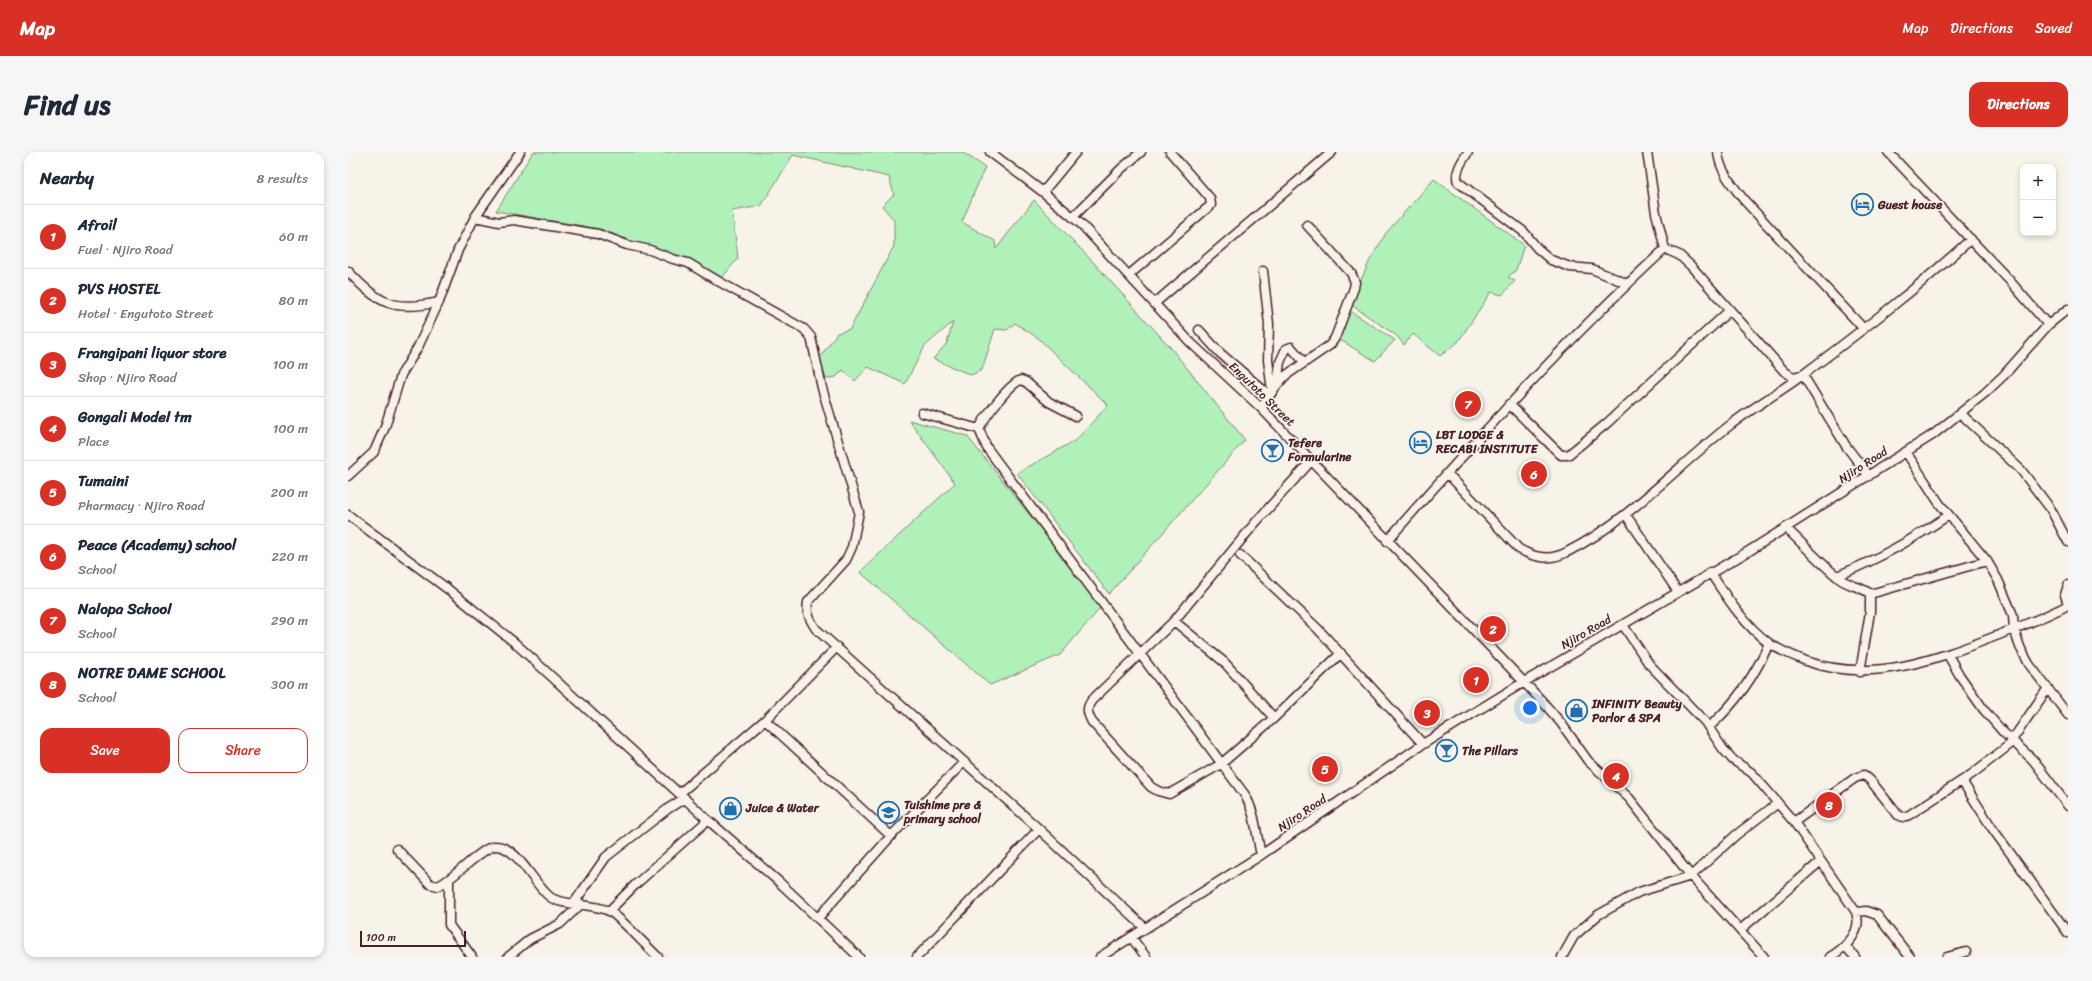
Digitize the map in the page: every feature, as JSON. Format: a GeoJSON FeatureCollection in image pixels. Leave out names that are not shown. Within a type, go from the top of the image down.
{"type":"FeatureCollection","features":[{"type":"Feature","properties":{"kind":"street"},"geometry":{"type":"LineString","coordinates":[[348,476],[374,452],[385,427],[401,375],[418,347],[439,302],[458,250],[475,218],[520,152]]}},
{"type":"Feature","properties":{"kind":"street","name":"Engutoto Street"},"geometry":{"type":"LineString","coordinates":[[990,152],[1073,217],[1190,342],[1260,408],[1312,460],[1562,723],[1588,761],[1617,785],[1629,798],[1691,876],[1764,957]]}},
{"type":"Feature","properties":{"kind":"street"},"geometry":{"type":"LineString","coordinates":[[1043,192],[1076,152]]}},
{"type":"Feature","properties":{"kind":"street"},"geometry":{"type":"LineString","coordinates":[[1073,217],[1121,169],[1141,152]]}},
{"type":"Feature","properties":{"kind":"street"},"geometry":{"type":"LineString","coordinates":[[1129,276],[1211,205],[1210,198],[1170,152]]}},
{"type":"Feature","properties":{"kind":"street"},"geometry":{"type":"LineString","coordinates":[[1155,303],[1240,228],[1332,152]]}},
{"type":"Feature","properties":{"kind":"street"},"geometry":{"type":"LineString","coordinates":[[1468,152],[1459,168],[1456,178],[1458,182],[1524,232],[1545,256],[1559,264],[1592,270],[1628,284]]}},
{"type":"Feature","properties":{"kind":"street"},"geometry":{"type":"LineString","coordinates":[[1647,152],[1656,213],[1665,249]]}},
{"type":"Feature","properties":{"kind":"street"},"geometry":{"type":"LineString","coordinates":[[1718,152],[1719,161],[1731,183],[1744,200],[1863,328]]}},
{"type":"Feature","properties":{"kind":"street"},"geometry":{"type":"LineString","coordinates":[[1888,152],[1971,239],[2048,326]]}},
{"type":"Feature","properties":{"kind":"street"},"geometry":{"type":"LineString","coordinates":[[475,218],[499,222],[514,220],[598,234],[628,245],[650,250],[688,263],[804,329],[811,336],[822,388],[859,512],[852,547],[846,560],[808,602],[807,610],[810,621],[816,629],[963,763],[1039,829],[1145,928]]}},
{"type":"Feature","properties":{"kind":"street"},"geometry":{"type":"LineString","coordinates":[[1260,408],[1273,390],[1304,362],[1325,350],[1335,338],[1355,282],[1351,273],[1307,225]]}},
{"type":"Feature","properties":{"kind":"street"},"geometry":{"type":"LineString","coordinates":[[1447,473],[1519,549],[1533,557],[1548,558],[1566,552],[1626,515],[1729,425],[1803,375],[1930,276],[1971,239]]}},
{"type":"Feature","properties":{"kind":"street"},"geometry":{"type":"LineString","coordinates":[[1388,541],[1509,404],[1628,284],[1665,249]]}},
{"type":"Feature","properties":{"kind":"street"},"geometry":{"type":"LineString","coordinates":[[1665,249],[1678,255],[1691,266],[1784,371],[1793,377],[1803,375]]}},
{"type":"Feature","properties":{"kind":"street"},"geometry":{"type":"LineString","coordinates":[[348,270],[368,292],[390,304],[408,307],[439,302]]}},
{"type":"Feature","properties":{"kind":"street"},"geometry":{"type":"LineString","coordinates":[[1263,271],[1269,324],[1268,360],[1273,390]]}},
{"type":"Feature","properties":{"kind":"street","name":"Njiro Road"},"geometry":{"type":"LineString","coordinates":[[1100,957],[1261,855],[1423,744],[1524,682],[1786,528],[1934,434],[1960,414],[2004,375],[2048,326],[2068,309]]}},
{"type":"Feature","properties":{"kind":"street"},"geometry":{"type":"LineString","coordinates":[[1509,404],[1561,454],[1568,455],[1606,424],[1730,310]]}},
{"type":"Feature","properties":{"kind":"street"},"geometry":{"type":"LineString","coordinates":[[1198,330],[1220,353],[1273,390]]}},
{"type":"Feature","properties":{"kind":"street"},"geometry":{"type":"LineString","coordinates":[[1273,390],[1280,362],[1286,349],[1291,347],[1304,362]]}},
{"type":"Feature","properties":{"kind":"street"},"geometry":{"type":"LineString","coordinates":[[1803,375],[1846,446],[1869,476]]}},
{"type":"Feature","properties":{"kind":"street"},"geometry":{"type":"LineString","coordinates":[[979,429],[1014,384],[1021,380],[1026,382],[1049,402],[1076,416]]}},
{"type":"Feature","properties":{"kind":"street"},"geometry":{"type":"LineString","coordinates":[[922,414],[979,429]]}},
{"type":"Feature","properties":{"kind":"street"},"geometry":{"type":"LineString","coordinates":[[1960,414],[2021,470],[2050,508],[2068,542]]}},
{"type":"Feature","properties":{"kind":"street"},"geometry":{"type":"LineString","coordinates":[[979,429],[987,448],[1245,795],[1253,808],[1261,855]]}},
{"type":"Feature","properties":{"kind":"street"},"geometry":{"type":"LineString","coordinates":[[1906,452],[1949,515],[1988,561],[2015,621],[2014,629],[2020,647],[2068,715]]}},
{"type":"Feature","properties":{"kind":"street"},"geometry":{"type":"LineString","coordinates":[[1312,460],[1174,621],[1090,703],[1087,707],[1088,715],[1092,722],[1151,786],[1164,794],[1174,793],[1221,764],[1274,718],[1341,653]]}},
{"type":"Feature","properties":{"kind":"street"},"geometry":{"type":"LineString","coordinates":[[348,515],[484,617],[549,673],[859,957]]}},
{"type":"Feature","properties":{"kind":"street"},"geometry":{"type":"LineString","coordinates":[[1626,515],[1678,592]]}},
{"type":"Feature","properties":{"kind":"street"},"geometry":{"type":"LineString","coordinates":[[1837,576],[1868,564],[1897,549],[1949,515]]}},
{"type":"Feature","properties":{"kind":"street"},"geometry":{"type":"LineString","coordinates":[[1786,528],[1837,576],[1850,585],[1870,594],[1988,561]]}},
{"type":"Feature","properties":{"kind":"street"},"geometry":{"type":"LineString","coordinates":[[1240,555],[1298,609],[1341,653],[1423,744]]}},
{"type":"Feature","properties":{"kind":"street"},"geometry":{"type":"LineString","coordinates":[[1710,572],[1741,616],[1769,644],[1820,666],[1860,672],[1904,666],[1948,655],[2032,623],[2068,605],[2065,595],[2068,585]]}},
{"type":"Feature","properties":{"kind":"street"},"geometry":{"type":"LineString","coordinates":[[1860,672],[1870,612],[1870,594]]}},
{"type":"Feature","properties":{"kind":"street"},"geometry":{"type":"LineString","coordinates":[[1174,621],[1224,662],[1274,718]]}},
{"type":"Feature","properties":{"kind":"street"},"geometry":{"type":"LineString","coordinates":[[1623,625],[1649,664],[1709,727],[1723,749],[1733,760],[1752,773],[1794,822],[1856,912],[1859,919],[1858,926],[1853,937],[1845,946],[1830,957]]}},
{"type":"Feature","properties":{"kind":"street"},"geometry":{"type":"LineString","coordinates":[[1709,727],[1742,692],[1755,673],[1769,644]]}},
{"type":"Feature","properties":{"kind":"street"},"geometry":{"type":"LineString","coordinates":[[508,957],[517,952],[530,939],[560,924],[578,904],[606,857],[682,796],[765,720],[837,647]]}},
{"type":"Feature","properties":{"kind":"street"},"geometry":{"type":"LineString","coordinates":[[1948,655],[1960,676],[1984,710],[2033,760],[2068,806]]}},
{"type":"Feature","properties":{"kind":"street"},"geometry":{"type":"LineString","coordinates":[[1794,822],[1859,776],[1864,775],[1870,780],[1898,815],[1903,817],[1909,815],[1962,781],[2001,752],[2012,740],[2048,688]]}},
{"type":"Feature","properties":{"kind":"street"},"geometry":{"type":"LineString","coordinates":[[765,720],[891,836]]}},
{"type":"Feature","properties":{"kind":"street"},"geometry":{"type":"LineString","coordinates":[[818,918],[891,836],[963,763]]}},
{"type":"Feature","properties":{"kind":"street"},"geometry":{"type":"LineString","coordinates":[[1962,781],[1992,828],[2068,933]]}},
{"type":"Feature","properties":{"kind":"street"},"geometry":{"type":"LineString","coordinates":[[1562,957],[1574,936],[1598,915],[1639,892],[1691,876],[1736,835],[1778,803]]}},
{"type":"Feature","properties":{"kind":"street"},"geometry":{"type":"LineString","coordinates":[[609,911],[635,885],[708,820]]}},
{"type":"Feature","properties":{"kind":"street"},"geometry":{"type":"LineString","coordinates":[[917,957],[1039,829]]}},
{"type":"Feature","properties":{"kind":"street"},"geometry":{"type":"LineString","coordinates":[[397,848],[430,884],[438,886],[449,880],[485,851],[494,846],[502,847],[517,858],[550,897],[558,901],[609,911],[658,957]]}},
{"type":"Feature","properties":{"kind":"street"},"geometry":{"type":"LineString","coordinates":[[1740,930],[1821,861]]}},
{"type":"Feature","properties":{"kind":"street"},"geometry":{"type":"LineString","coordinates":[[449,880],[449,925],[472,957]]}},
{"type":"Feature","properties":{"kind":"street"},"geometry":{"type":"LineString","coordinates":[[1856,912],[1866,911],[1877,915],[1910,957]]}},
{"type":"Feature","properties":{"kind":"street"},"geometry":{"type":"LineString","coordinates":[[1130,937],[1146,957]]}},
{"type":"Feature","properties":{"kind":"street"},"geometry":{"type":"LineString","coordinates":[[1845,946],[1855,957]]}},
{"type":"Feature","properties":{"kind":"street"},"geometry":{"type":"LineString","coordinates":[[1947,957],[1966,952]]}},
{"type":"Feature","properties":{"kind":"green space"},"geometry":{"type":"Polygon","coordinates":[[[533,152],[962,152],[985,167],[962,222],[995,241],[996,249],[1034,200],[1094,263],[1170,347],[1245,440],[1109,594],[1017,473],[1076,440],[1108,405],[1038,338],[1015,323],[1007,330],[995,329],[982,370],[971,375],[933,359],[947,343],[953,322],[925,346],[905,384],[868,367],[855,381],[843,370],[836,377],[826,379],[819,359],[837,333],[850,329],[894,246],[894,220],[882,206],[894,194],[889,177],[793,155],[761,206],[732,211],[738,258],[721,279],[674,257],[600,229],[496,211],[533,152]]]}},
{"type":"Feature","properties":{"kind":"green space"},"geometry":{"type":"Polygon","coordinates":[[[1434,179],[1524,245],[1516,270],[1508,277],[1515,281],[1502,295],[1491,292],[1458,342],[1440,356],[1413,334],[1404,345],[1397,336],[1350,304],[1370,260],[1386,233],[1434,179]]]}},
{"type":"Feature","properties":{"kind":"green space"},"geometry":{"type":"Polygon","coordinates":[[[1347,309],[1395,340],[1375,361],[1337,338],[1347,309]]]}},
{"type":"Feature","properties":{"kind":"green space"},"geometry":{"type":"Polygon","coordinates":[[[909,420],[967,436],[1102,606],[1060,655],[990,685],[860,572],[955,483],[909,420]]]}},
{"type":"Feature","properties":{"kind":"place","name":"Guest house"},"geometry":{"type":"Point","coordinates":[1863,205]}},
{"type":"Feature","properties":{"kind":"place","name":"Nalopa School"},"geometry":{"type":"Point","coordinates":[1468,404]}},
{"type":"Feature","properties":{"kind":"place","name":"LBT LODGE & RECABI INSTITUTE"},"geometry":{"type":"Point","coordinates":[1421,442]}},
{"type":"Feature","properties":{"kind":"place","name":"Tefere Formularine"},"geometry":{"type":"Point","coordinates":[1272,450]}},
{"type":"Feature","properties":{"kind":"place","name":"Peace (Academy) school"},"geometry":{"type":"Point","coordinates":[1534,474]}},
{"type":"Feature","properties":{"kind":"place","name":"PVS HOSTEL"},"geometry":{"type":"Point","coordinates":[1493,629]}},
{"type":"Feature","properties":{"kind":"place","name":"Afroil"},"geometry":{"type":"Point","coordinates":[1476,680]}},
{"type":"Feature","properties":{"kind":"place","name":"INFINITY Beauty Parlor & SPA"},"geometry":{"type":"Point","coordinates":[1576,711]}},
{"type":"Feature","properties":{"kind":"place","name":"Frangipani liquor store"},"geometry":{"type":"Point","coordinates":[1427,713]}},
{"type":"Feature","properties":{"kind":"place","name":"The Pillars"},"geometry":{"type":"Point","coordinates":[1446,751]}},
{"type":"Feature","properties":{"kind":"place","name":"Tumaini"},"geometry":{"type":"Point","coordinates":[1325,769]}},
{"type":"Feature","properties":{"kind":"place","name":"Gongali Model tm"},"geometry":{"type":"Point","coordinates":[1616,776]}},
{"type":"Feature","properties":{"kind":"place","name":"NOTRE DAME SCHOOL"},"geometry":{"type":"Point","coordinates":[1829,805]}},
{"type":"Feature","properties":{"kind":"place","name":"Juice & Water"},"geometry":{"type":"Point","coordinates":[730,808]}},
{"type":"Feature","properties":{"kind":"place","name":"Tuishime pre & primary school"},"geometry":{"type":"Point","coordinates":[889,812]}}]}
